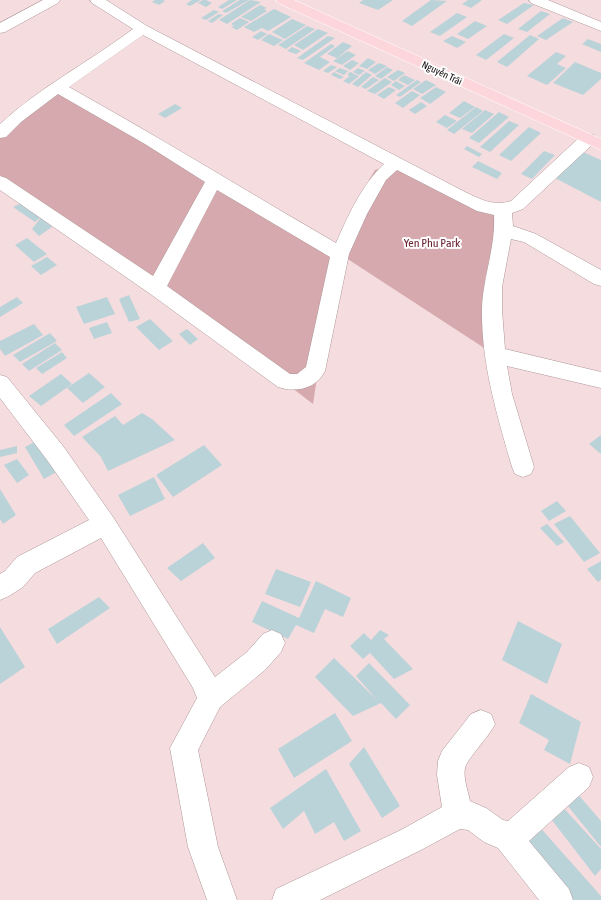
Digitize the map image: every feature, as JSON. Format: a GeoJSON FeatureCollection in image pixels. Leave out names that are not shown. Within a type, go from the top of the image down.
{"type":"FeatureCollection","features":[{"type":"Feature","properties":{"kind":"main road","name":"Nguyễn Trãi"},"geometry":{"type":"LineString","coordinates":[[283,0],[598,135]]}},
{"type":"Feature","properties":{"kind":"main road","name":"Nguyễn Trãi"},"geometry":{"type":"LineString","coordinates":[[315,0],[598,135]]}},
{"type":"Feature","properties":{"kind":"street"},"geometry":{"type":"LineString","coordinates":[[0,29],[53,0]]}},
{"type":"Feature","properties":{"kind":"street"},"geometry":{"type":"LineString","coordinates":[[98,0],[142,29],[395,163],[483,207],[503,210],[517,205],[598,135]]}},
{"type":"Feature","properties":{"kind":"street"},"geometry":{"type":"LineString","coordinates":[[536,0],[556,3],[601,27]]}},
{"type":"Feature","properties":{"kind":"street"},"geometry":{"type":"LineString","coordinates":[[0,133],[9,124],[58,88],[122,46],[142,29]]}},
{"type":"Feature","properties":{"kind":"street"},"geometry":{"type":"LineString","coordinates":[[58,88],[151,140],[214,180],[340,254]]}},
{"type":"Feature","properties":{"kind":"street"},"geometry":{"type":"LineString","coordinates":[[0,182],[156,288],[285,381],[294,383],[305,380],[315,371],[340,254],[358,214],[380,177],[395,163]]}},
{"type":"Feature","properties":{"kind":"street"},"geometry":{"type":"LineString","coordinates":[[156,288],[214,180]]}},
{"type":"Feature","properties":{"kind":"street"},"geometry":{"type":"LineString","coordinates":[[503,210],[504,230],[493,287],[492,310],[495,355],[502,394],[523,467]]}},
{"type":"Feature","properties":{"kind":"street"},"geometry":{"type":"LineString","coordinates":[[504,230],[530,238],[601,279]]}},
{"type":"Feature","properties":{"kind":"street"},"geometry":{"type":"LineString","coordinates":[[495,355],[601,380]]}},
{"type":"Feature","properties":{"kind":"street"},"geometry":{"type":"LineString","coordinates":[[0,383],[55,453],[105,524],[204,682],[210,698]]}},
{"type":"Feature","properties":{"kind":"street"},"geometry":{"type":"LineString","coordinates":[[0,588],[14,579],[26,565],[105,524]]}},
{"type":"Feature","properties":{"kind":"street"},"geometry":{"type":"LineString","coordinates":[[222,900],[203,847],[184,748],[210,698],[256,661],[272,643]]}},
{"type":"Feature","properties":{"kind":"street"},"geometry":{"type":"LineString","coordinates":[[458,814],[451,775],[452,761],[481,724]]}},
{"type":"Feature","properties":{"kind":"street"},"geometry":{"type":"LineString","coordinates":[[287,900],[411,840],[458,814],[475,817],[496,833],[507,836],[515,834],[579,777]]}},
{"type":"Feature","properties":{"kind":"street"},"geometry":{"type":"LineString","coordinates":[[507,836],[558,900]]}},
{"type":"Feature","properties":{"kind":"green space","name":"Yen Phu Park"},"geometry":{"type":"Polygon","coordinates":[[[58,87],[338,253],[369,180],[375,170],[395,163],[503,210],[494,238],[485,279],[495,355],[340,254],[330,292],[313,404],[265,367],[0,181],[0,124],[12,113],[58,87]]]}},
{"type":"Feature","properties":{"kind":"building"},"geometry":{"type":"Polygon","coordinates":[[[155,0],[165,1],[159,5],[152,2],[155,0]]]}},
{"type":"Feature","properties":{"kind":"building"},"geometry":{"type":"Polygon","coordinates":[[[192,0],[201,0],[190,6],[186,4],[192,0]]]}},
{"type":"Feature","properties":{"kind":"building"},"geometry":{"type":"Polygon","coordinates":[[[203,0],[212,3],[206,7],[198,3],[203,0]]]}},
{"type":"Feature","properties":{"kind":"building"},"geometry":{"type":"Polygon","coordinates":[[[229,0],[237,0],[222,9],[218,7],[229,0]]]}},
{"type":"Feature","properties":{"kind":"building"},"geometry":{"type":"Polygon","coordinates":[[[240,0],[249,0],[226,13],[222,11],[240,0]]]}},
{"type":"Feature","properties":{"kind":"building"},"geometry":{"type":"Polygon","coordinates":[[[250,0],[261,2],[227,24],[219,20],[250,0]]]}},
{"type":"Feature","properties":{"kind":"building"},"geometry":{"type":"Polygon","coordinates":[[[363,0],[393,0],[378,10],[359,3],[363,0]]]}},
{"type":"Feature","properties":{"kind":"building"},"geometry":{"type":"Polygon","coordinates":[[[431,0],[447,1],[412,26],[402,21],[431,0]]]}},
{"type":"Feature","properties":{"kind":"building"},"geometry":{"type":"Polygon","coordinates":[[[468,0],[482,0],[471,8],[462,4],[468,0]]]}},
{"type":"Feature","properties":{"kind":"building"},"geometry":{"type":"Polygon","coordinates":[[[524,3],[534,5],[507,24],[498,20],[524,3]]]}},
{"type":"Feature","properties":{"kind":"building"},"geometry":{"type":"Polygon","coordinates":[[[260,5],[267,8],[264,9],[267,11],[251,21],[241,17],[260,5]]]}},
{"type":"Feature","properties":{"kind":"building"},"geometry":{"type":"Polygon","coordinates":[[[274,9],[291,17],[268,31],[262,28],[254,32],[244,27],[274,9]]]}},
{"type":"Feature","properties":{"kind":"building"},"geometry":{"type":"Polygon","coordinates":[[[214,10],[219,12],[206,20],[201,18],[214,10]]]}},
{"type":"Feature","properties":{"kind":"building"},"geometry":{"type":"Polygon","coordinates":[[[541,11],[550,14],[527,32],[518,29],[541,11]]]}},
{"type":"Feature","properties":{"kind":"building"},"geometry":{"type":"Polygon","coordinates":[[[457,13],[467,17],[440,36],[430,32],[457,13]]]}},
{"type":"Feature","properties":{"kind":"building"},"geometry":{"type":"Polygon","coordinates":[[[219,14],[223,15],[212,23],[208,21],[219,14]]]}},
{"type":"Feature","properties":{"kind":"building"},"geometry":{"type":"Polygon","coordinates":[[[240,18],[249,22],[237,30],[231,27],[234,26],[231,24],[240,18]]]}},
{"type":"Feature","properties":{"kind":"building"},"geometry":{"type":"Polygon","coordinates":[[[563,18],[573,22],[546,40],[537,36],[563,18]]]}},
{"type":"Feature","properties":{"kind":"building"},"geometry":{"type":"Polygon","coordinates":[[[292,19],[306,25],[285,39],[272,32],[292,19]]]}},
{"type":"Feature","properties":{"kind":"building"},"geometry":{"type":"Polygon","coordinates":[[[475,21],[487,26],[468,39],[457,34],[475,21]]]}},
{"type":"Feature","properties":{"kind":"building"},"geometry":{"type":"Polygon","coordinates":[[[307,26],[315,29],[286,49],[278,45],[307,26]]]}},
{"type":"Feature","properties":{"kind":"building"},"geometry":{"type":"Polygon","coordinates":[[[318,29],[328,33],[303,50],[294,45],[318,29]]]}},
{"type":"Feature","properties":{"kind":"building"},"geometry":{"type":"Polygon","coordinates":[[[261,31],[267,34],[258,40],[252,37],[261,31]]]}},
{"type":"Feature","properties":{"kind":"building"},"geometry":{"type":"Polygon","coordinates":[[[269,34],[283,40],[274,46],[261,40],[269,34]]]}},
{"type":"Feature","properties":{"kind":"building"},"geometry":{"type":"Polygon","coordinates":[[[504,34],[514,38],[486,60],[476,55],[504,34]]]}},
{"type":"Feature","properties":{"kind":"building"},"geometry":{"type":"Polygon","coordinates":[[[530,35],[539,39],[507,67],[497,62],[530,35]]]}},
{"type":"Feature","properties":{"kind":"building"},"geometry":{"type":"Polygon","coordinates":[[[328,36],[335,38],[303,60],[297,58],[328,36]]]}},
{"type":"Feature","properties":{"kind":"building"},"geometry":{"type":"Polygon","coordinates":[[[452,36],[466,42],[457,48],[443,41],[452,36]]]}},
{"type":"Feature","properties":{"kind":"building"},"geometry":{"type":"Polygon","coordinates":[[[588,39],[601,44],[601,52],[582,44],[588,39]]]}},
{"type":"Feature","properties":{"kind":"building"},"geometry":{"type":"Polygon","coordinates":[[[343,42],[352,46],[337,58],[327,54],[343,42]]]}},
{"type":"Feature","properties":{"kind":"building"},"geometry":{"type":"Polygon","coordinates":[[[331,44],[335,46],[320,57],[330,62],[319,70],[304,63],[331,44]]]}},
{"type":"Feature","properties":{"kind":"building"},"geometry":{"type":"Polygon","coordinates":[[[292,47],[301,51],[296,54],[287,51],[292,47]]]}},
{"type":"Feature","properties":{"kind":"building"},"geometry":{"type":"Polygon","coordinates":[[[348,51],[356,55],[342,65],[333,61],[348,51]]]}},
{"type":"Feature","properties":{"kind":"building"},"geometry":{"type":"Polygon","coordinates":[[[556,52],[566,56],[557,64],[566,68],[547,85],[527,76],[556,52]]]}},
{"type":"Feature","properties":{"kind":"building"},"geometry":{"type":"Polygon","coordinates":[[[368,58],[376,62],[367,69],[359,66],[368,58]]]}},
{"type":"Feature","properties":{"kind":"building"},"geometry":{"type":"Polygon","coordinates":[[[352,60],[359,63],[350,70],[343,66],[352,60]]]}},
{"type":"Feature","properties":{"kind":"building"},"geometry":{"type":"Polygon","coordinates":[[[575,62],[601,73],[601,79],[583,95],[553,83],[575,62]]]}},
{"type":"Feature","properties":{"kind":"building"},"geometry":{"type":"Polygon","coordinates":[[[379,63],[387,66],[375,74],[368,70],[379,63]]]}},
{"type":"Feature","properties":{"kind":"building"},"geometry":{"type":"Polygon","coordinates":[[[331,65],[337,67],[328,73],[323,71],[331,65]]]}},
{"type":"Feature","properties":{"kind":"building"},"geometry":{"type":"Polygon","coordinates":[[[387,67],[393,70],[381,79],[375,76],[387,67]]]}},
{"type":"Feature","properties":{"kind":"building"},"geometry":{"type":"Polygon","coordinates":[[[340,68],[348,71],[344,75],[335,71],[340,68]]]}},
{"type":"Feature","properties":{"kind":"building"},"geometry":{"type":"Polygon","coordinates":[[[358,68],[365,71],[359,75],[353,72],[358,68]]]}},
{"type":"Feature","properties":{"kind":"building"},"geometry":{"type":"Polygon","coordinates":[[[398,70],[405,73],[394,81],[387,77],[398,70]]]}},
{"type":"Feature","properties":{"kind":"building"},"geometry":{"type":"Polygon","coordinates":[[[334,72],[344,77],[340,79],[331,75],[334,72]]]}},
{"type":"Feature","properties":{"kind":"building"},"geometry":{"type":"Polygon","coordinates":[[[350,72],[359,76],[349,84],[343,81],[350,76],[347,75],[350,72]]]}},
{"type":"Feature","properties":{"kind":"building"},"geometry":{"type":"Polygon","coordinates":[[[366,72],[372,75],[358,87],[352,84],[366,72]]]}},
{"type":"Feature","properties":{"kind":"building"},"geometry":{"type":"Polygon","coordinates":[[[404,75],[415,80],[408,85],[398,80],[404,75]]]}},
{"type":"Feature","properties":{"kind":"building"},"geometry":{"type":"Polygon","coordinates":[[[373,77],[379,80],[366,89],[361,87],[373,77]]]}},
{"type":"Feature","properties":{"kind":"building"},"geometry":{"type":"Polygon","coordinates":[[[385,78],[392,82],[375,94],[367,91],[385,78]]]}},
{"type":"Feature","properties":{"kind":"building"},"geometry":{"type":"Polygon","coordinates":[[[417,80],[421,82],[400,97],[396,95],[417,80]]]}},
{"type":"Feature","properties":{"kind":"building"},"geometry":{"type":"Polygon","coordinates":[[[426,80],[436,85],[422,94],[413,89],[426,80]]]}},
{"type":"Feature","properties":{"kind":"building"},"geometry":{"type":"Polygon","coordinates":[[[396,81],[405,86],[399,90],[391,85],[396,81]]]}},
{"type":"Feature","properties":{"kind":"building"},"geometry":{"type":"Polygon","coordinates":[[[389,87],[396,90],[384,99],[377,95],[389,87]]]}},
{"type":"Feature","properties":{"kind":"building"},"geometry":{"type":"Polygon","coordinates":[[[436,87],[446,92],[430,104],[420,98],[436,87]]]}},
{"type":"Feature","properties":{"kind":"building"},"geometry":{"type":"Polygon","coordinates":[[[412,91],[420,95],[403,108],[395,103],[412,91]]]}},
{"type":"Feature","properties":{"kind":"building"},"geometry":{"type":"Polygon","coordinates":[[[464,101],[475,107],[460,118],[449,113],[464,101]]]}},
{"type":"Feature","properties":{"kind":"building"},"geometry":{"type":"Polygon","coordinates":[[[421,102],[427,106],[415,114],[409,110],[421,102]]]}},
{"type":"Feature","properties":{"kind":"building"},"geometry":{"type":"Polygon","coordinates":[[[175,104],[182,108],[165,118],[158,114],[175,104]]]}},
{"type":"Feature","properties":{"kind":"building"},"geometry":{"type":"Polygon","coordinates":[[[476,107],[483,111],[454,134],[447,130],[476,107]]]}},
{"type":"Feature","properties":{"kind":"building"},"geometry":{"type":"Polygon","coordinates":[[[485,110],[494,114],[472,133],[462,129],[485,110]]]}},
{"type":"Feature","properties":{"kind":"building"},"geometry":{"type":"Polygon","coordinates":[[[499,112],[509,117],[479,143],[469,138],[499,112]]]}},
{"type":"Feature","properties":{"kind":"building"},"geometry":{"type":"Polygon","coordinates":[[[445,115],[457,121],[447,128],[436,122],[445,115]]]}},
{"type":"Feature","properties":{"kind":"building"},"geometry":{"type":"Polygon","coordinates":[[[509,121],[519,125],[490,152],[480,147],[509,121]]]}},
{"type":"Feature","properties":{"kind":"building"},"geometry":{"type":"Polygon","coordinates":[[[529,127],[541,133],[511,161],[499,155],[529,127]]]}},
{"type":"Feature","properties":{"kind":"building"},"geometry":{"type":"Polygon","coordinates":[[[467,146],[482,154],[479,157],[464,149],[467,146]]]}},
{"type":"Feature","properties":{"kind":"building"},"geometry":{"type":"Polygon","coordinates":[[[544,151],[555,155],[532,179],[521,174],[544,151]]]}},
{"type":"Feature","properties":{"kind":"building"},"geometry":{"type":"Polygon","coordinates":[[[583,152],[601,160],[601,202],[555,178],[583,152]]]}},
{"type":"Feature","properties":{"kind":"building"},"geometry":{"type":"Polygon","coordinates":[[[478,161],[502,173],[497,179],[472,167],[478,161]]]}},
{"type":"Feature","properties":{"kind":"building"},"geometry":{"type":"Polygon","coordinates":[[[24,202],[42,216],[35,222],[13,207],[24,202]]]}},
{"type":"Feature","properties":{"kind":"building"},"geometry":{"type":"Polygon","coordinates":[[[42,216],[52,227],[39,236],[32,229],[42,216]]]}},
{"type":"Feature","properties":{"kind":"building"},"geometry":{"type":"Polygon","coordinates":[[[27,238],[47,254],[34,262],[15,245],[27,238]]]}},
{"type":"Feature","properties":{"kind":"building"},"geometry":{"type":"Polygon","coordinates":[[[47,257],[57,265],[41,275],[31,266],[47,257]]]}},
{"type":"Feature","properties":{"kind":"building"},"geometry":{"type":"Polygon","coordinates":[[[129,295],[140,319],[129,322],[119,299],[129,295]]]}},
{"type":"Feature","properties":{"kind":"building"},"geometry":{"type":"Polygon","coordinates":[[[17,297],[23,303],[0,317],[0,307],[17,297]]]}},
{"type":"Feature","properties":{"kind":"building"},"geometry":{"type":"Polygon","coordinates":[[[107,297],[115,314],[84,324],[76,307],[107,297]]]}},
{"type":"Feature","properties":{"kind":"building"},"geometry":{"type":"Polygon","coordinates":[[[150,319],[173,341],[159,350],[136,327],[150,319]]]}},
{"type":"Feature","properties":{"kind":"building"},"geometry":{"type":"Polygon","coordinates":[[[107,322],[112,333],[94,339],[89,328],[107,322]]]}},
{"type":"Feature","properties":{"kind":"building"},"geometry":{"type":"Polygon","coordinates":[[[34,324],[43,335],[5,356],[0,349],[0,341],[34,324]]]}},
{"type":"Feature","properties":{"kind":"building"},"geometry":{"type":"Polygon","coordinates":[[[187,329],[198,339],[190,345],[179,334],[187,329]]]}},
{"type":"Feature","properties":{"kind":"building"},"geometry":{"type":"Polygon","coordinates":[[[50,333],[57,341],[20,362],[13,355],[50,333]]]}},
{"type":"Feature","properties":{"kind":"building"},"geometry":{"type":"Polygon","coordinates":[[[55,343],[62,350],[29,371],[22,364],[55,343]]]}},
{"type":"Feature","properties":{"kind":"building"},"geometry":{"type":"Polygon","coordinates":[[[62,352],[67,358],[42,374],[36,368],[62,352]]]}},
{"type":"Feature","properties":{"kind":"building"},"geometry":{"type":"Polygon","coordinates":[[[89,373],[105,387],[83,403],[67,388],[89,373]]]}},
{"type":"Feature","properties":{"kind":"building"},"geometry":{"type":"Polygon","coordinates":[[[61,374],[72,384],[41,406],[29,396],[61,374]]]}},
{"type":"Feature","properties":{"kind":"building"},"geometry":{"type":"Polygon","coordinates":[[[111,393],[122,404],[74,436],[64,425],[111,393]]]}},
{"type":"Feature","properties":{"kind":"building"},"geometry":{"type":"Polygon","coordinates":[[[142,413],[152,419],[175,440],[108,471],[101,457],[82,437],[115,416],[123,425],[142,413]]]}},
{"type":"Feature","properties":{"kind":"building"},"geometry":{"type":"Polygon","coordinates":[[[601,435],[601,454],[589,444],[601,435]]]}},
{"type":"Feature","properties":{"kind":"building"},"geometry":{"type":"Polygon","coordinates":[[[40,439],[60,470],[44,479],[25,447],[40,439]]]}},
{"type":"Feature","properties":{"kind":"building"},"geometry":{"type":"Polygon","coordinates":[[[204,445],[222,465],[173,497],[156,475],[204,445]]]}},
{"type":"Feature","properties":{"kind":"building"},"geometry":{"type":"Polygon","coordinates":[[[17,446],[17,453],[0,457],[0,450],[17,446]]]}},
{"type":"Feature","properties":{"kind":"building"},"geometry":{"type":"Polygon","coordinates":[[[17,459],[29,475],[17,483],[4,465],[17,459]]]}},
{"type":"Feature","properties":{"kind":"building"},"geometry":{"type":"Polygon","coordinates":[[[154,477],[165,499],[130,516],[118,495],[154,477]]]}},
{"type":"Feature","properties":{"kind":"building"},"geometry":{"type":"Polygon","coordinates":[[[0,489],[16,515],[3,524],[0,519],[0,489]]]}},
{"type":"Feature","properties":{"kind":"building"},"geometry":{"type":"Polygon","coordinates":[[[557,501],[566,511],[549,521],[541,511],[557,501]]]}},
{"type":"Feature","properties":{"kind":"building"},"geometry":{"type":"Polygon","coordinates":[[[570,516],[600,553],[584,562],[554,524],[570,516]]]}},
{"type":"Feature","properties":{"kind":"building"},"geometry":{"type":"Polygon","coordinates":[[[547,524],[564,542],[557,546],[540,528],[547,524]]]}},
{"type":"Feature","properties":{"kind":"building"},"geometry":{"type":"Polygon","coordinates":[[[203,543],[215,558],[181,581],[167,568],[203,543]]]}},
{"type":"Feature","properties":{"kind":"building"},"geometry":{"type":"Polygon","coordinates":[[[601,561],[601,580],[598,582],[587,569],[601,561]]]}},
{"type":"Feature","properties":{"kind":"building"},"geometry":{"type":"Polygon","coordinates":[[[276,569],[311,582],[300,607],[265,594],[276,569]]]}},
{"type":"Feature","properties":{"kind":"building"},"geometry":{"type":"Polygon","coordinates":[[[316,581],[351,598],[343,617],[325,609],[314,633],[296,625],[288,639],[252,622],[262,601],[299,618],[316,581]]]}},
{"type":"Feature","properties":{"kind":"building"},"geometry":{"type":"Polygon","coordinates":[[[99,597],[110,608],[57,644],[48,629],[99,597]]]}},
{"type":"Feature","properties":{"kind":"building"},"geometry":{"type":"Polygon","coordinates":[[[518,621],[562,644],[547,684],[502,660],[518,621]]]}},
{"type":"Feature","properties":{"kind":"building"},"geometry":{"type":"Polygon","coordinates":[[[0,627],[25,667],[0,684],[0,627]]]}},
{"type":"Feature","properties":{"kind":"building"},"geometry":{"type":"Polygon","coordinates":[[[380,630],[389,635],[384,639],[413,669],[394,679],[370,653],[363,659],[350,646],[364,633],[371,640],[380,630]]]}},
{"type":"Feature","properties":{"kind":"building"},"geometry":{"type":"Polygon","coordinates":[[[334,658],[377,700],[356,676],[369,663],[410,705],[396,719],[381,703],[353,716],[315,677],[334,658]]]}},
{"type":"Feature","properties":{"kind":"building"},"geometry":{"type":"Polygon","coordinates":[[[531,694],[581,722],[570,764],[544,750],[549,740],[519,723],[531,694]]]}},
{"type":"Feature","properties":{"kind":"building"},"geometry":{"type":"Polygon","coordinates":[[[335,713],[352,741],[294,778],[278,749],[335,713]]]}},
{"type":"Feature","properties":{"kind":"building"},"geometry":{"type":"Polygon","coordinates":[[[364,747],[400,806],[382,818],[349,764],[364,747]]]}},
{"type":"Feature","properties":{"kind":"building"},"geometry":{"type":"Polygon","coordinates":[[[326,769],[361,831],[344,841],[334,822],[315,834],[304,811],[283,829],[270,808],[326,769]]]}},
{"type":"Feature","properties":{"kind":"building"},"geometry":{"type":"Polygon","coordinates":[[[576,792],[601,821],[601,847],[563,800],[576,792]]]}},
{"type":"Feature","properties":{"kind":"building"},"geometry":{"type":"Polygon","coordinates":[[[561,805],[601,849],[601,869],[595,876],[548,815],[561,805]]]}},
{"type":"Feature","properties":{"kind":"building"},"geometry":{"type":"Polygon","coordinates":[[[537,824],[601,896],[601,900],[567,900],[518,835],[537,824]]]}}]}
